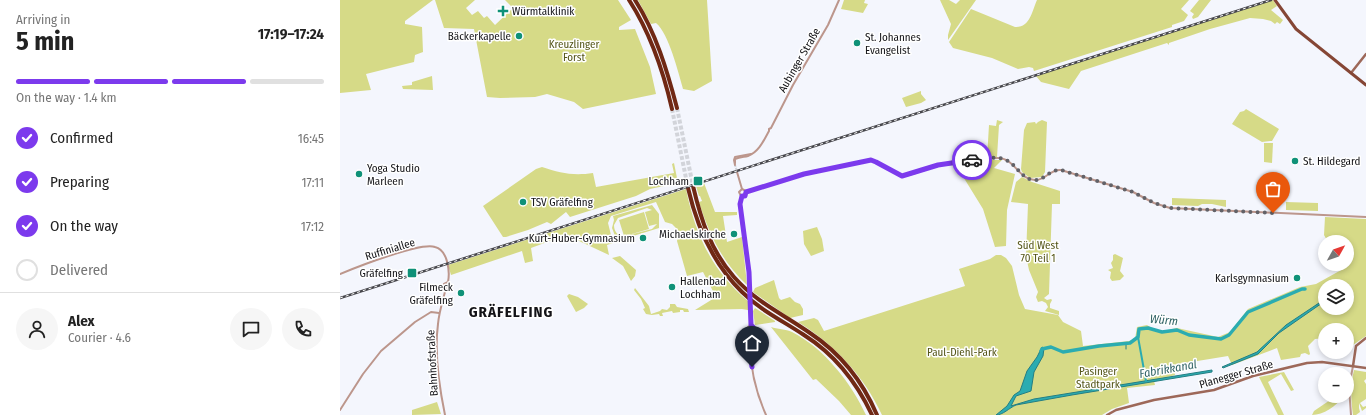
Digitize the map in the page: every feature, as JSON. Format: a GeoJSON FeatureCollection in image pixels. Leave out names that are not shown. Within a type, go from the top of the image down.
{"type":"FeatureCollection","features":[{"type":"Feature","properties":{"kind":"highway"},"geometry":{"type":"LineString","coordinates":[[631,0],[655,52],[674,109]]}},
{"type":"Feature","properties":{"kind":"highway"},"geometry":{"type":"LineString","coordinates":[[872,415],[856,386],[841,366],[827,352],[805,335],[757,305],[742,293],[727,276],[710,251],[704,238],[693,207],[691,187],[708,235],[719,256],[732,274],[758,300],[809,332],[836,354],[857,380],[878,415]]}},
{"type":"Feature","properties":{"kind":"main road"},"geometry":{"type":"LineString","coordinates":[[1275,0],[1296,29],[1366,85]]}},
{"type":"Feature","properties":{"kind":"main road"},"geometry":{"type":"LineString","coordinates":[[1351,73],[1366,54]]}},
{"type":"Feature","properties":{"kind":"main road"},"geometry":{"type":"LineString","coordinates":[[1353,366],[1357,344],[1366,338]]}},
{"type":"Feature","properties":{"kind":"main road","name":"Planegger Straße"},"geometry":{"type":"LineString","coordinates":[[1107,415],[1119,409],[1154,400],[1214,390],[1253,376],[1307,363],[1322,362],[1366,368]]}},
{"type":"Feature","properties":{"kind":"street","name":"Aubinger Straße"},"geometry":{"type":"LineString","coordinates":[[735,164],[735,158],[753,154],[758,150],[793,85],[828,25],[839,0]]}},
{"type":"Feature","properties":{"kind":"street"},"geometry":{"type":"LineString","coordinates":[[766,415],[753,376],[750,347],[751,330],[748,327],[751,325],[750,287],[746,243],[740,214],[740,203],[742,196],[745,196],[746,192],[804,174],[871,160],[902,176],[938,165],[997,158],[1007,160],[1024,176],[1033,180],[1042,179],[1051,172],[1058,170],[1133,192],[1154,203],[1170,208],[1366,217]]}},
{"type":"Feature","properties":{"kind":"street"},"geometry":{"type":"LineString","coordinates":[[737,172],[742,189],[746,192]]}},
{"type":"Feature","properties":{"kind":"street"},"geometry":{"type":"LineString","coordinates":[[742,189],[739,192],[742,196]]}},
{"type":"Feature","properties":{"kind":"street","name":"Ruffiniallee"},"geometry":{"type":"LineString","coordinates":[[340,274],[371,262],[417,248],[434,246],[443,253]]}},
{"type":"Feature","properties":{"kind":"street","name":"Bahnhofstraße"},"geometry":{"type":"LineString","coordinates":[[443,253],[449,272],[448,282],[450,286],[446,288],[440,313],[437,333],[437,360],[439,384],[445,415]]}},
{"type":"Feature","properties":{"kind":"street"},"geometry":{"type":"LineString","coordinates":[[340,410],[377,356],[388,345],[414,322],[431,312],[440,313]]}},
{"type":"Feature","properties":{"kind":"street"},"geometry":{"type":"LineString","coordinates":[[1351,415],[1348,387],[1353,366]]}},
{"type":"Feature","properties":{"kind":"green space"},"geometry":{"type":"Polygon","coordinates":[[[340,0],[433,0],[405,21],[405,24],[422,27],[423,52],[415,55],[414,62],[366,74],[371,90],[340,93],[340,0]]]}},
{"type":"Feature","properties":{"kind":"green space","name":"Kreuzlinger Forst"},"geometry":{"type":"Polygon","coordinates":[[[435,0],[475,0],[466,8],[472,15],[478,11],[484,18],[487,16],[495,25],[513,8],[505,0],[618,0],[631,20],[619,27],[619,30],[635,29],[650,67],[656,94],[583,109],[574,102],[547,94],[535,97],[487,97],[474,29],[444,28],[435,0]]]}},
{"type":"Feature","properties":{"kind":"green space"},"geometry":{"type":"Polygon","coordinates":[[[638,0],[707,0],[712,81],[694,91],[683,89],[669,44],[661,28],[656,23],[651,24],[638,0]]]}},
{"type":"Feature","properties":{"kind":"green space"},"geometry":{"type":"Polygon","coordinates":[[[844,0],[865,0],[864,3],[868,4],[863,13],[841,9],[844,0]]]}},
{"type":"Feature","properties":{"kind":"green space"},"geometry":{"type":"Polygon","coordinates":[[[940,0],[949,0],[956,4],[960,0],[976,0],[948,40],[951,24],[940,0]]]}},
{"type":"Feature","properties":{"kind":"green space"},"geometry":{"type":"Polygon","coordinates":[[[1037,0],[1189,0],[1181,9],[1188,15],[1184,21],[1172,25],[1172,27],[1034,71],[1033,68],[1029,67],[1018,69],[992,58],[953,48],[949,42],[971,9],[1015,27],[1020,27],[1030,18],[1037,0]]]}},
{"type":"Feature","properties":{"kind":"green space"},"geometry":{"type":"Polygon","coordinates":[[[1199,0],[1211,0],[1198,17],[1193,19],[1192,17],[1194,14],[1190,11],[1199,0]]]}},
{"type":"Feature","properties":{"kind":"green space"},"geometry":{"type":"Polygon","coordinates":[[[1273,0],[1277,6],[1271,10],[1283,20],[1280,24],[1277,22],[1275,24],[1271,21],[1263,19],[1250,18],[1210,29],[1169,43],[1169,45],[1167,43],[1081,71],[1069,89],[1041,82],[1036,76],[1273,0]]]}},
{"type":"Feature","properties":{"kind":"green space"},"geometry":{"type":"Polygon","coordinates":[[[432,76],[433,90],[403,89],[402,86],[412,85],[412,82],[432,76]]]}},
{"type":"Feature","properties":{"kind":"green space"},"geometry":{"type":"Polygon","coordinates":[[[921,91],[921,94],[926,100],[906,107],[902,98],[921,91]]]}},
{"type":"Feature","properties":{"kind":"green space"},"geometry":{"type":"Polygon","coordinates":[[[1246,109],[1279,129],[1272,141],[1262,142],[1232,124],[1240,112],[1246,109]]]}},
{"type":"Feature","properties":{"kind":"green space"},"geometry":{"type":"Polygon","coordinates":[[[997,120],[1003,122],[999,125],[997,157],[987,158],[989,125],[996,126],[997,120]]]}},
{"type":"Feature","properties":{"kind":"green space"},"geometry":{"type":"Polygon","coordinates":[[[1042,120],[1047,122],[1045,172],[1042,177],[1030,178],[1022,172],[1021,169],[1024,130],[1027,123],[1035,122],[1036,124],[1042,120]]]}},
{"type":"Feature","properties":{"kind":"green space"},"geometry":{"type":"Polygon","coordinates":[[[1264,143],[1273,143],[1272,163],[1264,162],[1264,143]]]}},
{"type":"Feature","properties":{"kind":"green space"},"geometry":{"type":"Polygon","coordinates":[[[986,160],[1002,160],[994,168],[1015,174],[1007,210],[1006,246],[995,247],[983,209],[959,170],[966,163],[986,160]]]}},
{"type":"Feature","properties":{"kind":"green space"},"geometry":{"type":"Polygon","coordinates":[[[674,163],[678,183],[650,189],[636,196],[570,217],[566,212],[551,224],[547,222],[506,237],[503,237],[483,206],[536,169],[542,167],[567,173],[593,173],[596,187],[674,173],[672,164],[674,163]]]}},
{"type":"Feature","properties":{"kind":"green space","name":"Süd West 70 Teil 1"},"geometry":{"type":"Polygon","coordinates":[[[1022,177],[1032,182],[1060,191],[1060,204],[1052,204],[1049,294],[1044,298],[1047,300],[1052,300],[1050,308],[1059,311],[1059,315],[1045,311],[1048,307],[1046,303],[1042,301],[1038,302],[1036,297],[1038,292],[1029,270],[1026,256],[1028,204],[1011,202],[1016,182],[1022,177]]]}},
{"type":"Feature","properties":{"kind":"green space"},"geometry":{"type":"Polygon","coordinates":[[[704,183],[715,212],[737,212],[737,215],[723,216],[727,242],[742,237],[747,285],[723,257],[707,225],[699,202],[702,201],[696,186],[704,183]]]}},
{"type":"Feature","properties":{"kind":"green space"},"geometry":{"type":"Polygon","coordinates":[[[686,189],[694,221],[707,251],[724,277],[748,301],[748,310],[695,310],[716,297],[703,272],[687,276],[677,241],[677,229],[672,224],[665,222],[656,202],[611,216],[608,223],[613,243],[607,245],[609,255],[579,241],[555,239],[531,248],[533,261],[525,263],[522,251],[451,275],[448,265],[686,189]]]}},
{"type":"Feature","properties":{"kind":"green space"},"geometry":{"type":"Polygon","coordinates":[[[1172,198],[1226,200],[1226,207],[1212,204],[1202,204],[1198,206],[1172,205],[1172,198]]]}},
{"type":"Feature","properties":{"kind":"green space"},"geometry":{"type":"Polygon","coordinates":[[[1286,202],[1318,203],[1318,211],[1286,210],[1286,202]]]}},
{"type":"Feature","properties":{"kind":"green space"},"geometry":{"type":"Polygon","coordinates":[[[652,205],[659,214],[659,228],[617,241],[612,228],[614,220],[613,216],[652,205]],[[647,208],[618,218],[614,225],[615,231],[619,235],[624,236],[619,220],[644,212],[649,229],[625,236],[652,229],[657,224],[649,226],[645,212],[652,210],[647,208]]]}},
{"type":"Feature","properties":{"kind":"green space"},"geometry":{"type":"Polygon","coordinates":[[[1325,217],[1366,219],[1366,336],[1354,344],[1354,323],[1318,323],[1318,339],[1315,339],[1308,346],[1309,355],[1305,353],[1301,354],[1300,357],[1281,360],[1277,348],[1232,365],[1228,356],[1173,365],[1175,375],[1154,381],[1155,385],[1127,388],[1129,403],[1112,409],[1102,415],[882,415],[866,387],[847,362],[824,340],[798,322],[814,318],[818,320],[824,331],[965,286],[959,269],[990,259],[996,255],[1001,255],[1006,258],[1012,266],[1019,295],[1025,309],[1058,315],[1063,322],[1081,331],[1083,346],[1129,341],[1135,339],[1137,327],[1147,325],[1158,332],[1177,328],[1218,337],[1230,332],[1248,309],[1300,287],[1318,283],[1318,315],[1354,315],[1354,279],[1325,279],[1339,271],[1354,271],[1354,235],[1324,235],[1325,217]]]}},
{"type":"Feature","properties":{"kind":"green space"},"geometry":{"type":"Polygon","coordinates":[[[817,227],[822,239],[824,251],[811,256],[804,244],[803,231],[817,227]]]}},
{"type":"Feature","properties":{"kind":"green space"},"geometry":{"type":"Polygon","coordinates":[[[1115,254],[1123,258],[1120,271],[1124,276],[1120,280],[1112,281],[1110,278],[1111,272],[1108,270],[1113,268],[1111,263],[1113,260],[1113,255],[1115,254]]]}},
{"type":"Feature","properties":{"kind":"green space"},"geometry":{"type":"Polygon","coordinates":[[[620,256],[636,270],[635,276],[631,281],[623,266],[612,258],[620,256]]]}},
{"type":"Feature","properties":{"kind":"green space"},"geometry":{"type":"Polygon","coordinates":[[[774,280],[779,298],[781,300],[790,297],[795,302],[800,304],[803,309],[803,315],[790,318],[753,292],[755,288],[774,280]]]}},
{"type":"Feature","properties":{"kind":"green space"},"geometry":{"type":"Polygon","coordinates":[[[635,288],[649,306],[651,314],[662,309],[667,310],[670,307],[670,304],[675,304],[677,307],[688,309],[689,312],[680,310],[680,312],[673,313],[672,311],[662,313],[663,316],[660,316],[659,314],[652,315],[646,314],[643,309],[645,308],[641,299],[634,290],[635,288]]]}},
{"type":"Feature","properties":{"kind":"green space"},"geometry":{"type":"Polygon","coordinates":[[[569,294],[578,297],[588,304],[576,312],[567,296],[569,294]]]}},
{"type":"Feature","properties":{"kind":"green space"},"geometry":{"type":"Polygon","coordinates":[[[755,308],[775,322],[755,325],[753,311],[755,308]]]}},
{"type":"Feature","properties":{"kind":"green space"},"geometry":{"type":"Polygon","coordinates":[[[771,327],[792,332],[815,347],[826,357],[845,379],[866,415],[851,415],[816,379],[813,380],[771,327]]]}},
{"type":"Feature","properties":{"kind":"green space"},"geometry":{"type":"Polygon","coordinates":[[[1354,370],[1366,372],[1366,379],[1364,381],[1366,384],[1366,399],[1360,403],[1363,407],[1366,406],[1366,408],[1362,411],[1359,403],[1360,412],[1353,415],[1352,403],[1354,403],[1354,370]]]}},
{"type":"Feature","properties":{"kind":"green space"},"geometry":{"type":"Polygon","coordinates":[[[1284,372],[1294,390],[1291,391],[1281,374],[1268,382],[1284,415],[1278,415],[1259,377],[1284,372]]]}},
{"type":"Feature","properties":{"kind":"green space"},"geometry":{"type":"Polygon","coordinates":[[[437,402],[441,414],[412,415],[412,410],[437,402]]]}},
{"type":"Feature","properties":{"kind":"green space"},"geometry":{"type":"Polygon","coordinates":[[[1326,403],[1337,403],[1321,413],[1312,415],[1314,411],[1326,403]]]}},
{"type":"Feature","properties":{"kind":"water"},"geometry":{"type":"Polygon","coordinates":[[[1318,304],[1318,306],[1279,333],[1258,354],[1223,368],[1222,367],[1257,352],[1286,325],[1318,304]]]}},
{"type":"Feature","properties":{"kind":"water"},"geometry":{"type":"Polygon","coordinates":[[[1042,347],[1044,348],[1043,356],[1034,372],[1031,391],[1016,396],[1011,406],[1034,399],[1212,370],[1212,372],[1016,405],[1001,414],[996,415],[1007,406],[1014,395],[1020,391],[1027,371],[1042,347]]]}},
{"type":"Feature","properties":{"kind":"waterway","name":"Würm"},"geometry":{"type":"LineString","coordinates":[[1041,351],[1042,349],[1051,347],[1063,352],[1130,343],[1138,337],[1139,329],[1148,328],[1162,332],[1177,330],[1189,335],[1221,339],[1229,335],[1248,312],[1305,289]]}},
{"type":"Feature","properties":{"kind":"waterway","name":"Fabrikkanal"},"geometry":{"type":"LineString","coordinates":[[1138,337],[1146,381]]}},
{"type":"Feature","properties":{"kind":"waterway","name":"Würm"},"geometry":{"type":"LineString","coordinates":[[1126,343],[1126,349]]}},
{"type":"Feature","properties":{"kind":"tunnel"},"geometry":{"type":"LineString","coordinates":[[677,108],[693,186]]}},
{"type":"Feature","properties":{"kind":"tunnel"},"geometry":{"type":"LineString","coordinates":[[672,109],[688,188]]}},
{"type":"Feature","properties":{"kind":"tunnel"},"geometry":{"type":"LineString","coordinates":[[735,165],[737,172]]}},
{"type":"Feature","properties":{"kind":"railway"},"geometry":{"type":"LineString","coordinates":[[340,298],[1271,0]]}},
{"type":"Feature","properties":{"kind":"way so far"},"geometry":{"type":"LineString","coordinates":[[972,160],[997,158],[1007,160],[1010,161],[1024,176],[1033,180],[1042,179],[1051,172],[1061,170],[1133,192],[1154,203],[1180,210],[1273,213]]}},
{"type":"Feature","properties":{"kind":"place","name":"Würmtalklinik"},"geometry":{"type":"Point","coordinates":[503,11]}},
{"type":"Feature","properties":{"kind":"place","name":"Bäckerkapelle"},"geometry":{"type":"Point","coordinates":[519,36]}},
{"type":"Feature","properties":{"kind":"place","name":"St. Johannes Evangelist"},"geometry":{"type":"Point","coordinates":[857,43]}},
{"type":"Feature","properties":{"kind":"place","name":"St. Hildegard"},"geometry":{"type":"Point","coordinates":[1295,161]}},
{"type":"Feature","properties":{"kind":"place","name":"Yoga Studio Marleen"},"geometry":{"type":"Point","coordinates":[359,174]}},
{"type":"Feature","properties":{"kind":"place","name":"Lochham"},"geometry":{"type":"Point","coordinates":[698,181]}},
{"type":"Feature","properties":{"kind":"place","name":"TSV Gräfelfing"},"geometry":{"type":"Point","coordinates":[523,202]}},
{"type":"Feature","properties":{"kind":"place","name":"Michaelskirche"},"geometry":{"type":"Point","coordinates":[734,234]}},
{"type":"Feature","properties":{"kind":"place","name":"Kurt-Huber-Gymnasium"},"geometry":{"type":"Point","coordinates":[643,238]}},
{"type":"Feature","properties":{"kind":"place","name":"Gräfelfing"},"geometry":{"type":"Point","coordinates":[412,273]}},
{"type":"Feature","properties":{"kind":"place","name":"Karlsgymnasium"},"geometry":{"type":"Point","coordinates":[1297,278]}},
{"type":"Feature","properties":{"kind":"place","name":"Hallenbad Lochham"},"geometry":{"type":"Point","coordinates":[672,287]}},
{"type":"Feature","properties":{"kind":"place","name":"Filmeck Gräfelfing"},"geometry":{"type":"Point","coordinates":[461,293]}},
{"type":"Feature","properties":{"kind":"district","name":"GRÄFELFING"},"geometry":{"type":"Point","coordinates":[511,312]}},
{"type":"Feature","properties":{"kind":"route"},"geometry":{"type":"LineString","coordinates":[[752,367],[750,347],[751,330],[753,327],[751,325],[749,272],[746,243],[740,216],[740,203],[742,196],[745,196],[746,192],[804,174],[871,160],[902,176],[906,176],[938,165],[972,160]]}},
{"type":"Feature","properties":{"kind":"park label","name":"Paul-Diehl-Park"},"geometry":{"type":"Point","coordinates":[962,352]}},
{"type":"Feature","properties":{"kind":"park label","name":"Pasinger Stadtpark"},"geometry":{"type":"Point","coordinates":[1098,377]}}]}
